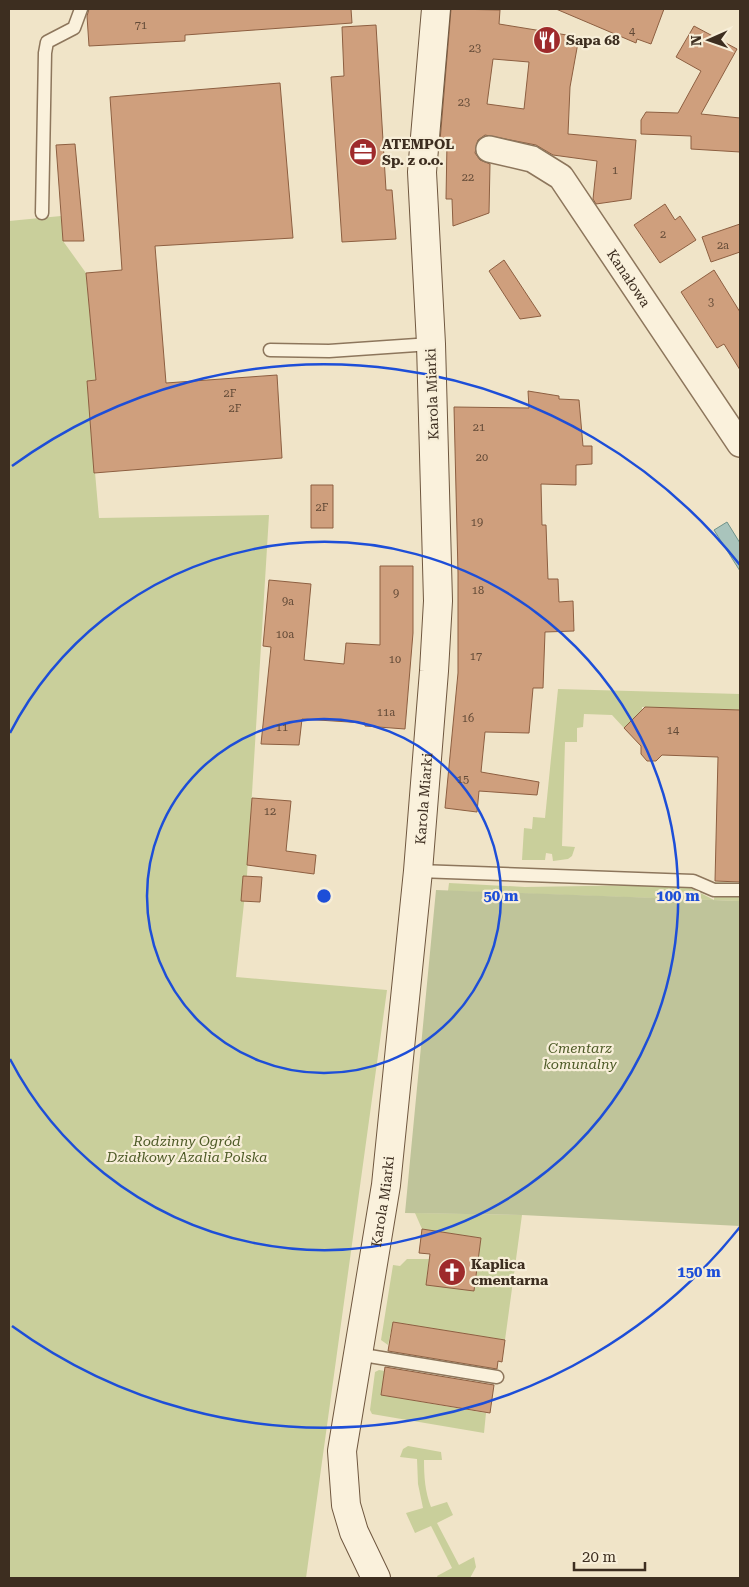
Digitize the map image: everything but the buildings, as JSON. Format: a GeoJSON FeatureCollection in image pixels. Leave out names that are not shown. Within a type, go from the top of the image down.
{"type":"FeatureCollection","features":[{"type":"Feature","properties":{"kind":"street","name":"Karola Miarki"},"geometry":{"type":"LineString","coordinates":[[376,1578],[354,1532],[346,1505],[342,1476],[342,1451],[386,1185],[418,871],[434,671],[438,600],[431,344],[422,172],[436,9]]}},
{"type":"Feature","properties":{"kind":"street","name":"Kanałowa"},"geometry":{"type":"LineString","coordinates":[[489,149],[532,158],[560,177],[740,444]]}},
{"type":"Feature","properties":{"kind":"lane"},"geometry":{"type":"LineString","coordinates":[[42,213],[45,53],[48,42],[74,28],[81,9]]}},
{"type":"Feature","properties":{"kind":"lane"},"geometry":{"type":"LineString","coordinates":[[270,350],[329,351],[431,344]]}},
{"type":"Feature","properties":{"kind":"lane"},"geometry":{"type":"LineString","coordinates":[[418,871],[693,881],[714,890],[740,890]]}},
{"type":"Feature","properties":{"kind":"lane"},"geometry":{"type":"LineString","coordinates":[[358,1354],[497,1377]]}},
{"type":"Feature","properties":{"kind":"green space","name":"Rodzinny Ogród Działkowy Azalia Polska"},"geometry":{"type":"Polygon","coordinates":[[[61,216],[63,241],[86,273],[96,380],[87,381],[99,518],[269,515],[247,875],[236,977],[387,990],[306,1578],[9,1578],[9,221],[61,216]]]}},
{"type":"Feature","properties":{"kind":"green space"},"geometry":{"type":"Polygon","coordinates":[[[558,689],[740,694],[740,710],[642,707],[642,711],[624,728],[612,715],[584,714],[583,727],[577,728],[577,742],[565,742],[562,846],[575,847],[572,856],[568,859],[553,861],[552,854],[546,853],[545,860],[522,860],[524,828],[532,829],[533,817],[545,818],[558,689]]]}},
{"type":"Feature","properties":{"kind":"green space"},"geometry":{"type":"Polygon","coordinates":[[[715,882],[740,883],[740,901],[448,891],[449,883],[525,887],[648,885],[691,888],[714,900],[715,882]]]}},
{"type":"Feature","properties":{"kind":"green space","name":"Cmentarz komunalny"},"geometry":{"type":"Polygon","coordinates":[[[436,890],[740,901],[740,1226],[522,1215],[405,1213],[436,890]]]}},
{"type":"Feature","properties":{"kind":"green space"},"geometry":{"type":"Polygon","coordinates":[[[415,1213],[522,1215],[505,1340],[393,1322],[388,1345],[381,1340],[393,1265],[400,1266],[407,1259],[429,1259],[426,1285],[474,1291],[481,1238],[422,1229],[415,1213]]]}},
{"type":"Feature","properties":{"kind":"green space"},"geometry":{"type":"Polygon","coordinates":[[[379,1370],[385,1371],[381,1395],[486,1413],[484,1433],[372,1414],[370,1410],[375,1372],[379,1370]]]}},
{"type":"Feature","properties":{"kind":"green space"},"geometry":{"type":"Polygon","coordinates":[[[408,1446],[441,1452],[442,1460],[424,1460],[427,1496],[431,1507],[447,1502],[453,1515],[437,1523],[459,1565],[474,1557],[476,1567],[470,1578],[438,1578],[437,1576],[452,1568],[431,1526],[415,1533],[406,1513],[423,1508],[418,1484],[417,1459],[400,1457],[403,1449],[408,1446]]]}},
{"type":"Feature","properties":{"kind":"water"},"geometry":{"type":"Polygon","coordinates":[[[727,522],[740,543],[740,571],[714,530],[727,522]]]}},
{"type":"Feature","properties":{"kind":"place","name":"Sapa 68"},"geometry":{"type":"Point","coordinates":[547,40]}},
{"type":"Feature","properties":{"kind":"place","name":"ATEMPOL Sp. z o.o."},"geometry":{"type":"Point","coordinates":[363,152]}},
{"type":"Feature","properties":{"kind":"place","name":"Kaplica cmentarna"},"geometry":{"type":"Point","coordinates":[452,1272]}}]}
